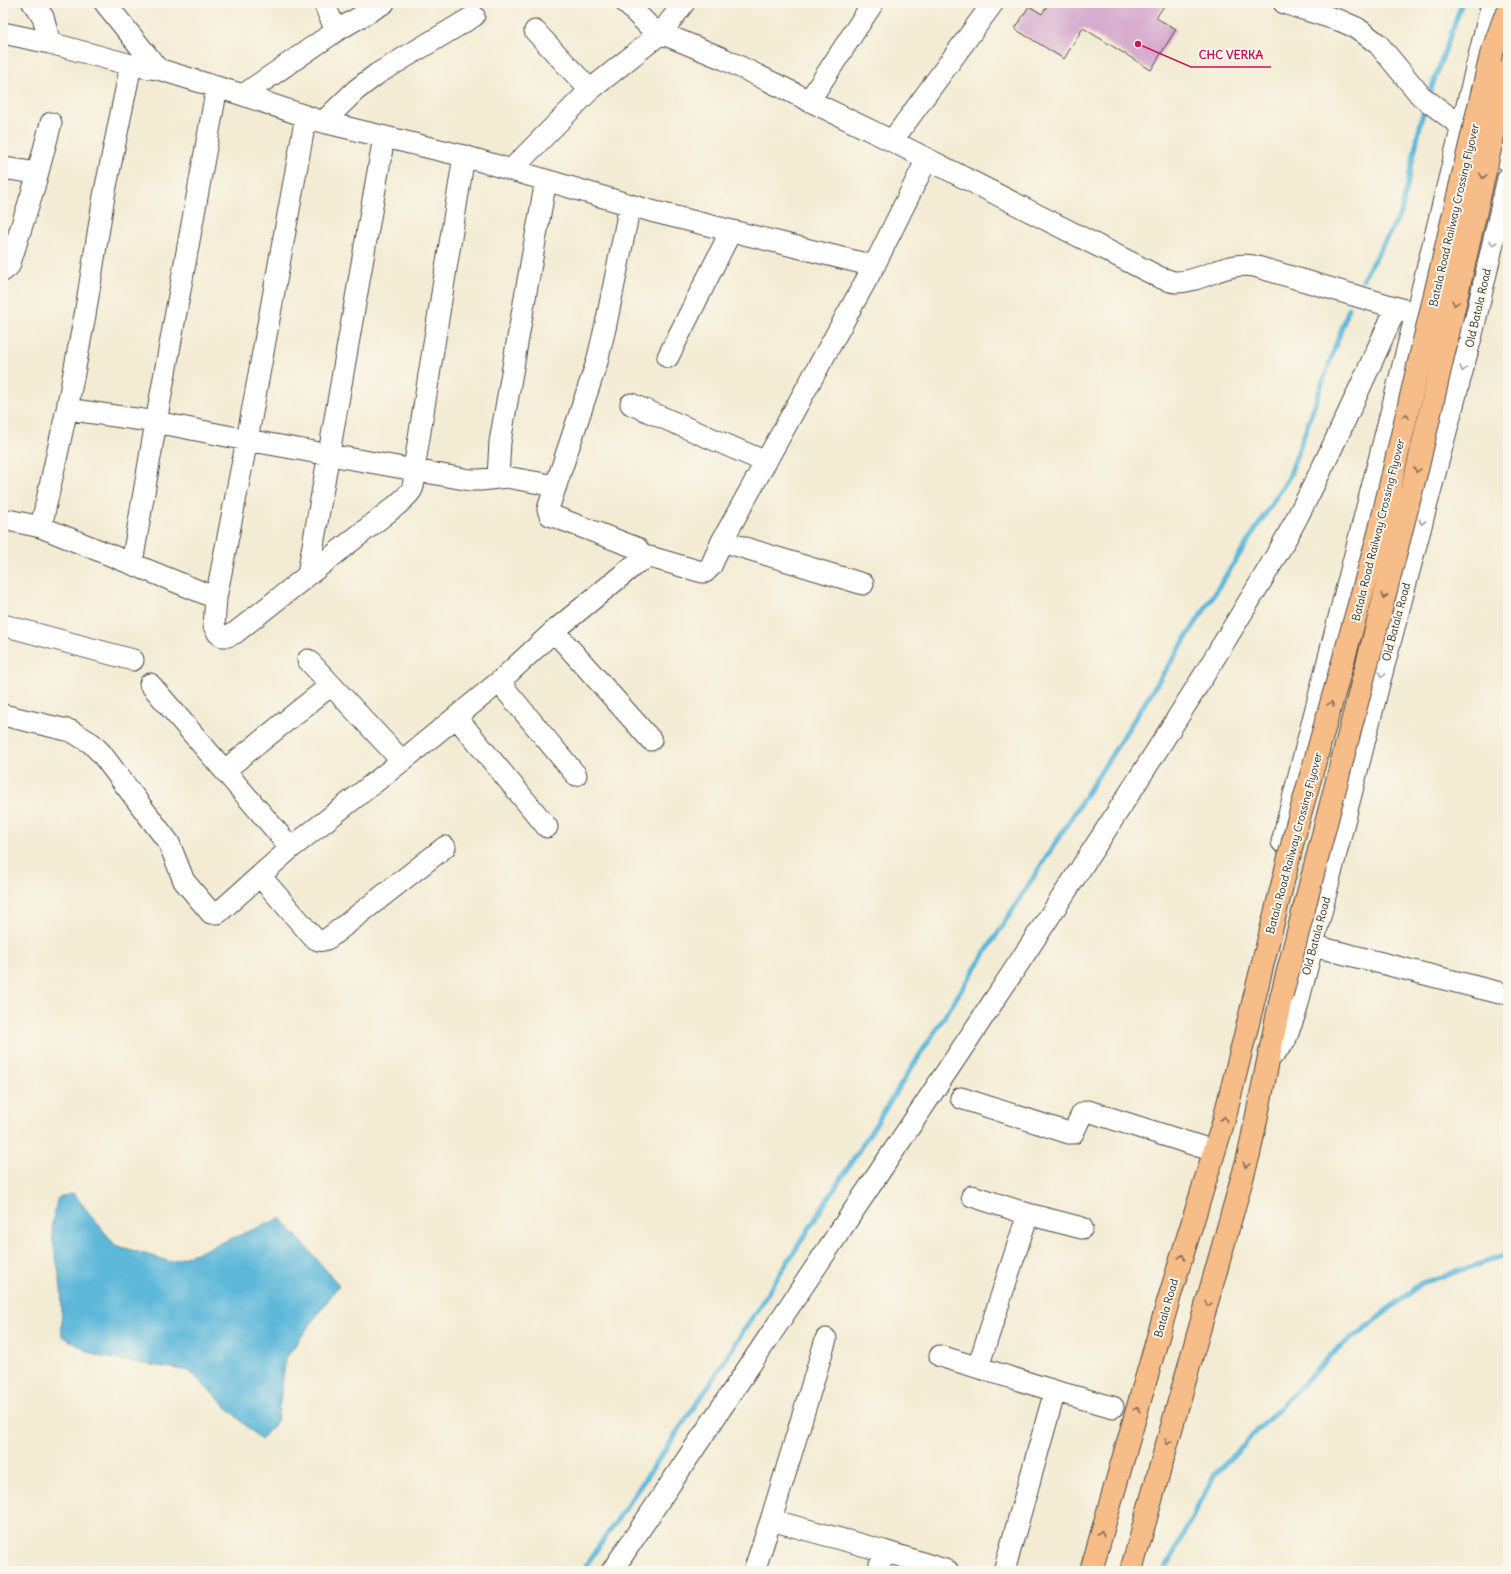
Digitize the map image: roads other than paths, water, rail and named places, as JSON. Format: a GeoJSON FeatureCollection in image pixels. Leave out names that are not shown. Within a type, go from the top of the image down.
{"type":"FeatureCollection","features":[{"type":"Feature","properties":{"kind":"main road","name":"Batala Road Railway Crossing Flyover"},"geometry":{"type":"LineString","coordinates":[[1242,1046],[1298,825],[1379,533],[1491,55],[1504,19],[1508,13]]}},
{"type":"Feature","properties":{"kind":"main road","name":"Batala Road Railway Crossing Flyover"},"geometry":{"type":"LineString","coordinates":[[1269,1058],[1281,998],[1418,466],[1508,70]]}},
{"type":"Feature","properties":{"kind":"main road","name":"Batala Road"},"geometry":{"type":"LineString","coordinates":[[1090,1571],[1168,1302],[1224,1120],[1242,1046]]}},
{"type":"Feature","properties":{"kind":"main road"},"geometry":{"type":"LineString","coordinates":[[1131,1571],[1250,1154],[1269,1058]]}},
{"type":"Feature","properties":{"kind":"street"},"geometry":{"type":"LineString","coordinates":[[33,3],[43,17],[50,43]]}},
{"type":"Feature","properties":{"kind":"street"},"geometry":{"type":"LineString","coordinates":[[105,3],[158,69]]}},
{"type":"Feature","properties":{"kind":"street"},"geometry":{"type":"LineString","coordinates":[[324,3],[336,31]]}},
{"type":"Feature","properties":{"kind":"street"},"geometry":{"type":"LineString","coordinates":[[243,95],[336,31],[384,3]]}},
{"type":"Feature","properties":{"kind":"street"},"geometry":{"type":"LineString","coordinates":[[626,3],[645,22],[661,33],[724,59],[892,141],[1161,278],[1174,282],[1185,281],[1243,264],[1473,330]]}},
{"type":"Feature","properties":{"kind":"street"},"geometry":{"type":"LineString","coordinates":[[511,170],[590,90],[661,33],[684,3]]}},
{"type":"Feature","properties":{"kind":"street"},"geometry":{"type":"LineString","coordinates":[[809,101],[873,3]]}},
{"type":"Feature","properties":{"kind":"street"},"geometry":{"type":"LineString","coordinates":[[892,141],[993,3]]}},
{"type":"Feature","properties":{"kind":"street"},"geometry":{"type":"LineString","coordinates":[[1284,3],[1341,21],[1357,28],[1378,44],[1421,96],[1508,161]]}},
{"type":"Feature","properties":{"kind":"street"},"geometry":{"type":"LineString","coordinates":[[1242,1046],[1236,1038],[1287,819],[1416,314],[1492,3]]}},
{"type":"Feature","properties":{"kind":"street"},"geometry":{"type":"LineString","coordinates":[[464,156],[414,469],[414,486],[410,493],[397,505],[235,633],[228,636],[222,636],[218,633],[214,626],[216,598],[247,440],[314,119],[377,74],[474,16]]}},
{"type":"Feature","properties":{"kind":"street"},"geometry":{"type":"LineString","coordinates":[[535,31],[590,90]]}},
{"type":"Feature","properties":{"kind":"street"},"geometry":{"type":"LineString","coordinates":[[3,32],[131,65],[158,69],[314,119],[464,156],[630,205],[874,266]]}},
{"type":"Feature","properties":{"kind":"street"},"geometry":{"type":"LineString","coordinates":[[41,526],[67,408],[85,315],[104,196],[131,65]]}},
{"type":"Feature","properties":{"kind":"street"},"geometry":{"type":"LineString","coordinates":[[132,563],[217,87]]}},
{"type":"Feature","properties":{"kind":"street"},"geometry":{"type":"LineString","coordinates":[[3,271],[9,266],[51,123]]}},
{"type":"Feature","properties":{"kind":"street"},"geometry":{"type":"LineString","coordinates":[[308,574],[384,137]]}},
{"type":"Feature","properties":{"kind":"street"},"geometry":{"type":"LineString","coordinates":[[3,715],[72,731],[91,743],[101,753],[169,843],[184,881],[211,913],[218,913],[291,848],[402,761],[499,682],[554,631],[644,558],[655,557],[702,572],[705,572],[711,566],[722,541],[874,266],[927,160]]}},
{"type":"Feature","properties":{"kind":"street"},"geometry":{"type":"LineString","coordinates":[[3,168],[37,173]]}},
{"type":"Feature","properties":{"kind":"street","name":"Old Batala Road"},"geometry":{"type":"LineString","coordinates":[[1269,1058],[1285,1041],[1296,1011],[1314,946],[1378,688],[1473,330],[1508,178]]}},
{"type":"Feature","properties":{"kind":"street"},"geometry":{"type":"LineString","coordinates":[[498,477],[500,442],[546,180]]}},
{"type":"Feature","properties":{"kind":"street"},"geometry":{"type":"LineString","coordinates":[[630,205],[597,362],[548,508],[550,515],[638,548],[644,558]]}},
{"type":"Feature","properties":{"kind":"street"},"geometry":{"type":"LineString","coordinates":[[668,357],[731,231]]}},
{"type":"Feature","properties":{"kind":"street"},"geometry":{"type":"LineString","coordinates":[[612,1571],[857,1208],[1053,911],[1127,798],[1246,608],[1289,534],[1318,476],[1396,308]]}},
{"type":"Feature","properties":{"kind":"street"},"geometry":{"type":"LineString","coordinates":[[631,404],[766,462]]}},
{"type":"Feature","properties":{"kind":"street"},"geometry":{"type":"LineString","coordinates":[[67,408],[156,422],[470,480],[498,477],[517,478],[556,486]]}},
{"type":"Feature","properties":{"kind":"street"},"geometry":{"type":"LineString","coordinates":[[3,519],[41,526],[216,598]]}},
{"type":"Feature","properties":{"kind":"street"},"geometry":{"type":"LineString","coordinates":[[722,541],[863,584]]}},
{"type":"Feature","properties":{"kind":"street"},"geometry":{"type":"LineString","coordinates":[[3,625],[133,660]]}},
{"type":"Feature","properties":{"kind":"street"},"geometry":{"type":"LineString","coordinates":[[554,631],[651,740]]}},
{"type":"Feature","properties":{"kind":"street"},"geometry":{"type":"LineString","coordinates":[[308,660],[402,761]]}},
{"type":"Feature","properties":{"kind":"street"},"geometry":{"type":"LineString","coordinates":[[499,682],[576,775]]}},
{"type":"Feature","properties":{"kind":"street"},"geometry":{"type":"LineString","coordinates":[[150,684],[291,848]]}},
{"type":"Feature","properties":{"kind":"street"},"geometry":{"type":"LineString","coordinates":[[225,770],[331,685]]}},
{"type":"Feature","properties":{"kind":"street"},"geometry":{"type":"LineString","coordinates":[[456,717],[547,827]]}},
{"type":"Feature","properties":{"kind":"street"},"geometry":{"type":"LineString","coordinates":[[260,876],[313,937],[322,941],[330,937],[445,847]]}},
{"type":"Feature","properties":{"kind":"street"},"geometry":{"type":"LineString","coordinates":[[1314,946],[1500,993]]}},
{"type":"Feature","properties":{"kind":"street"},"geometry":{"type":"LineString","coordinates":[[961,1098],[1069,1133],[1073,1133],[1082,1114],[1088,1111],[1214,1151]]}},
{"type":"Feature","properties":{"kind":"street"},"geometry":{"type":"LineString","coordinates":[[972,1196],[1028,1214],[1082,1228]]}},
{"type":"Feature","properties":{"kind":"street"},"geometry":{"type":"LineString","coordinates":[[978,1367],[1028,1214]]}},
{"type":"Feature","properties":{"kind":"street"},"geometry":{"type":"LineString","coordinates":[[754,1571],[826,1339]]}},
{"type":"Feature","properties":{"kind":"street"},"geometry":{"type":"LineString","coordinates":[[940,1356],[1113,1407]]}},
{"type":"Feature","properties":{"kind":"street"},"geometry":{"type":"LineString","coordinates":[[1004,1571],[1055,1391]]}},
{"type":"Feature","properties":{"kind":"street"},"geometry":{"type":"LineString","coordinates":[[771,1520],[884,1551],[948,1571]]}},
{"type":"Feature","properties":{"kind":"street"},"geometry":{"type":"LineString","coordinates":[[878,1571],[884,1551]]}},
{"type":"Feature","properties":{"kind":"water"},"geometry":{"type":"Polygon","coordinates":[[[73,1193],[115,1245],[171,1262],[281,1218],[339,1285],[286,1358],[277,1421],[261,1440],[189,1371],[96,1356],[62,1336],[61,1288],[52,1231],[54,1211],[58,1198],[73,1193]]]}},
{"type":"Feature","properties":{"kind":"waterway"},"geometry":{"type":"LineString","coordinates":[[1429,95],[1462,3]]}},
{"type":"Feature","properties":{"kind":"waterway"},"geometry":{"type":"LineString","coordinates":[[1363,279],[1401,213],[1424,108]]}},
{"type":"Feature","properties":{"kind":"waterway"},"geometry":{"type":"LineString","coordinates":[[582,1571],[704,1393],[1289,477],[1349,308]]}},
{"type":"Feature","properties":{"kind":"waterway"},"geometry":{"type":"LineString","coordinates":[[1164,1571],[1215,1474],[1331,1355],[1422,1283],[1508,1255]]}},
{"type":"Feature","properties":{"kind":"place","name":"CHC VERKA"},"geometry":{"type":"Point","coordinates":[1138,44]}}]}
